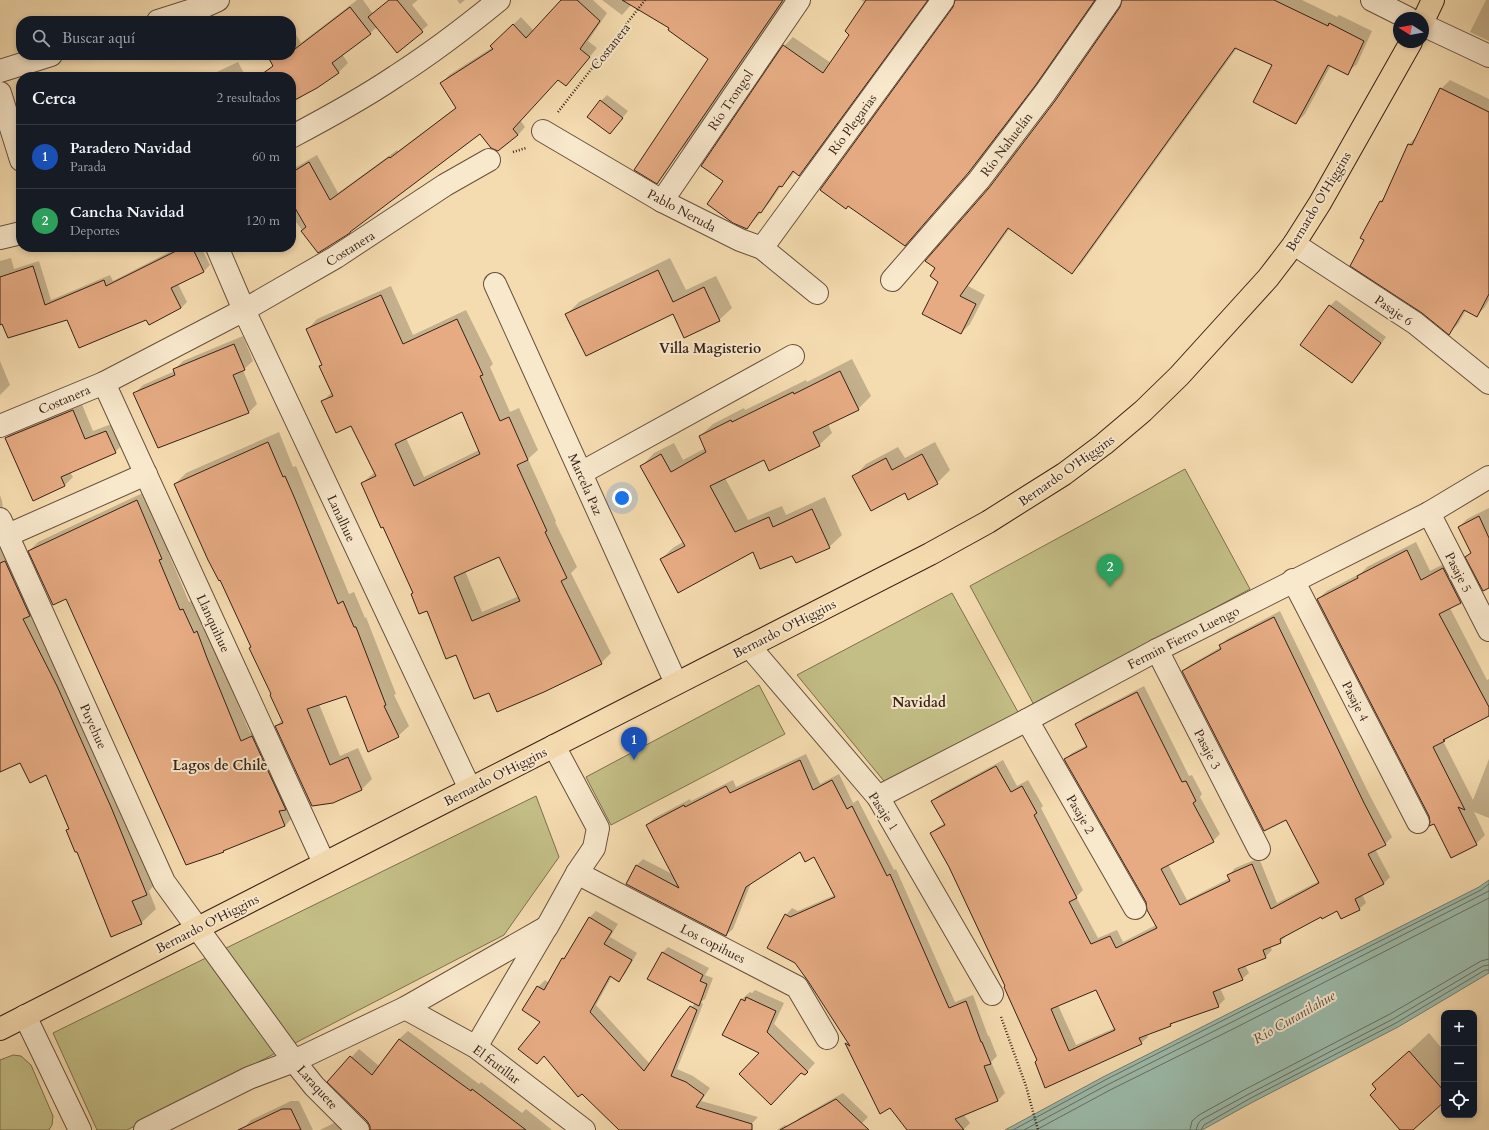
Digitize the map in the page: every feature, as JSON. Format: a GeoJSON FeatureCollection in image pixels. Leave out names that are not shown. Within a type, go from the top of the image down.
{"type":"FeatureCollection","features":[{"type":"Feature","properties":{"kind":"main road"},"geometry":{"type":"LineString","coordinates":[[1427,12],[1433,0]]}},
{"type":"Feature","properties":{"kind":"main road","name":"Bernardo O'Higgins"},"geometry":{"type":"LineString","coordinates":[[0,1029],[930,554],[988,522],[1064,474],[1104,444],[1179,376],[1268,278],[1294,244],[1320,203],[1408,48]]}},
{"type":"Feature","properties":{"kind":"street"},"geometry":{"type":"LineString","coordinates":[[174,16],[205,6],[218,0]]}},
{"type":"Feature","properties":{"kind":"street"},"geometry":{"type":"LineString","coordinates":[[296,134],[343,109],[396,76],[499,0]]}},
{"type":"Feature","properties":{"kind":"street","name":"Río Trongol"},"geometry":{"type":"LineString","coordinates":[[662,201],[798,0]]}},
{"type":"Feature","properties":{"kind":"street","name":"Río Plegarias"},"geometry":{"type":"LineString","coordinates":[[762,248],[943,0]]}},
{"type":"Feature","properties":{"kind":"street","name":"Río Nahuelán"},"geometry":{"type":"LineString","coordinates":[[892,280],[979,180],[1045,93],[1110,0]]}},
{"type":"Feature","properties":{"kind":"street"},"geometry":{"type":"LineString","coordinates":[[1372,0],[1396,12]]}},
{"type":"Feature","properties":{"kind":"street"},"geometry":{"type":"LineString","coordinates":[[1429,29],[1489,56]]}},
{"type":"Feature","properties":{"kind":"street"},"geometry":{"type":"LineString","coordinates":[[0,71],[35,60]]}},
{"type":"Feature","properties":{"kind":"street"},"geometry":{"type":"LineString","coordinates":[[0,93],[16,144]]}},
{"type":"Feature","properties":{"kind":"street","name":"Pablo Neruda"},"geometry":{"type":"LineString","coordinates":[[543,131],[662,201],[740,240],[762,248],[817,293]]}},
{"type":"Feature","properties":{"kind":"street","name":"Costanera"},"geometry":{"type":"LineString","coordinates":[[0,426],[104,383],[244,310],[336,258],[445,185],[489,160]]}},
{"type":"Feature","properties":{"kind":"street"},"geometry":{"type":"LineString","coordinates":[[0,238],[16,234]]}},
{"type":"Feature","properties":{"kind":"street","name":"Pasaje 6"},"geometry":{"type":"LineString","coordinates":[[1294,244],[1415,324],[1489,383]]}},
{"type":"Feature","properties":{"kind":"street","name":"Lanalhue"},"geometry":{"type":"LineString","coordinates":[[219,252],[244,310],[470,789]]}},
{"type":"Feature","properties":{"kind":"street","name":"Marcela Paz"},"geometry":{"type":"LineString","coordinates":[[495,284],[676,683]]}},
{"type":"Feature","properties":{"kind":"street"},"geometry":{"type":"LineString","coordinates":[[581,473],[793,356]]}},
{"type":"Feature","properties":{"kind":"street","name":"Llanquihue"},"geometry":{"type":"LineString","coordinates":[[104,383],[324,863]]}},
{"type":"Feature","properties":{"kind":"street"},"geometry":{"type":"LineString","coordinates":[[4,527],[146,474]]}},
{"type":"Feature","properties":{"kind":"street","name":"Fermin Fierro Luengo"},"geometry":{"type":"LineString","coordinates":[[878,797],[1027,720],[1156,650],[1429,513],[1489,478]]}},
{"type":"Feature","properties":{"kind":"street","name":"Pasaje 5"},"geometry":{"type":"LineString","coordinates":[[1429,513],[1489,630]]}},
{"type":"Feature","properties":{"kind":"street","name":"Puyehue"},"geometry":{"type":"LineString","coordinates":[[4,527],[164,882],[294,1061]]}},
{"type":"Feature","properties":{"kind":"street","name":"Pasaje 4"},"geometry":{"type":"LineString","coordinates":[[1293,580],[1418,822]]}},
{"type":"Feature","properties":{"kind":"street","name":"Pasaje 1"},"geometry":{"type":"LineString","coordinates":[[750,646],[878,797],[992,994]]}},
{"type":"Feature","properties":{"kind":"street","name":"Pasaje 3"},"geometry":{"type":"LineString","coordinates":[[1156,650],[1259,849]]}},
{"type":"Feature","properties":{"kind":"street","name":"Pasaje 2"},"geometry":{"type":"LineString","coordinates":[[1027,720],[1135,908]]}},
{"type":"Feature","properties":{"kind":"street"},"geometry":{"type":"LineString","coordinates":[[476,1047],[577,873],[594,848],[598,828],[554,746]]}},
{"type":"Feature","properties":{"kind":"street","name":"Los copihues"},"geometry":{"type":"LineString","coordinates":[[577,873],[798,986],[827,1038]]}},
{"type":"Feature","properties":{"kind":"street"},"geometry":{"type":"LineString","coordinates":[[145,1130],[249,1078],[294,1061],[405,1008],[547,927]]}},
{"type":"Feature","properties":{"kind":"street","name":"El frutillar"},"geometry":{"type":"LineString","coordinates":[[405,1008],[476,1047],[584,1130]]}},
{"type":"Feature","properties":{"kind":"street"},"geometry":{"type":"LineString","coordinates":[[25,1016],[80,1130]]}},
{"type":"Feature","properties":{"kind":"street","name":"Laraquete"},"geometry":{"type":"LineString","coordinates":[[294,1061],[314,1086],[358,1130]]}},
{"type":"Feature","properties":{"kind":"path","name":"Costanera"},"geometry":{"type":"LineString","coordinates":[[489,160],[526,148],[543,131],[645,0]]}},
{"type":"Feature","properties":{"kind":"path"},"geometry":{"type":"LineString","coordinates":[[992,994],[1026,1086],[1038,1130]]}},
{"type":"Feature","properties":{"kind":"shaded area"},"geometry":{"type":"Polygon","coordinates":[[[1185,469],[1250,589],[1034,705],[970,586],[1185,469]]]}},
{"type":"Feature","properties":{"kind":"shaded area"},"geometry":{"type":"Polygon","coordinates":[[[952,593],[1018,712],[888,786],[797,675],[952,593]]]}},
{"type":"Feature","properties":{"kind":"shaded area"},"geometry":{"type":"Polygon","coordinates":[[[759,685],[785,734],[611,825],[586,777],[759,685]]]}},
{"type":"Feature","properties":{"kind":"shaded area"},"geometry":{"type":"Polygon","coordinates":[[[536,796],[559,857],[504,935],[127,1130],[97,1130],[53,1033],[536,796]]]}},
{"type":"Feature","properties":{"kind":"shaded area"},"geometry":{"type":"Polygon","coordinates":[[[13,1055],[21,1056],[31,1065],[53,1116],[52,1125],[49,1130],[0,1130],[0,1060],[13,1055]]]}},
{"type":"Feature","properties":{"kind":"water","name":"Río Curanilahue"},"geometry":{"type":"Polygon","coordinates":[[[1489,880],[1489,973],[1398,1027],[1202,1130],[1005,1130],[1103,1077],[1479,887],[1489,880]]]}},
{"type":"Feature","properties":{"kind":"building"},"geometry":{"type":"Polygon","coordinates":[[[389,0],[397,0],[423,32],[397,53],[368,17],[389,0]]]}},
{"type":"Feature","properties":{"kind":"building"},"geometry":{"type":"Polygon","coordinates":[[[561,0],[577,0],[600,21],[580,49],[590,57],[566,86],[558,80],[513,129],[518,135],[498,151],[491,148],[480,134],[350,233],[318,253],[301,231],[306,227],[296,210],[296,170],[309,162],[330,200],[389,157],[390,158],[456,108],[440,83],[493,49],[490,46],[513,24],[526,38],[561,0]]]}},
{"type":"Feature","properties":{"kind":"building"},"geometry":{"type":"Polygon","coordinates":[[[622,0],[783,0],[657,184],[634,170],[708,59],[668,30],[669,28],[622,0]]]}},
{"type":"Feature","properties":{"kind":"building"},"geometry":{"type":"Polygon","coordinates":[[[866,0],[928,0],[799,176],[793,171],[782,187],[779,186],[761,213],[759,212],[747,229],[733,223],[707,204],[723,181],[701,166],[783,45],[823,73],[849,35],[845,31],[866,0]]]}},
{"type":"Feature","properties":{"kind":"building"},"geometry":{"type":"Polygon","coordinates":[[[955,0],[1095,0],[1035,86],[969,172],[905,246],[848,206],[846,209],[820,190],[953,7],[955,0]]]}},
{"type":"Feature","properties":{"kind":"building"},"geometry":{"type":"Polygon","coordinates":[[[1122,0],[1274,0],[1328,26],[1329,23],[1364,41],[1348,75],[1328,65],[1296,124],[1253,102],[1272,65],[1235,48],[1072,274],[1008,228],[960,296],[976,304],[961,334],[922,314],[938,282],[930,276],[935,268],[925,261],[989,188],[1055,101],[1120,7],[1122,0]]]}},
{"type":"Feature","properties":{"kind":"building"},"geometry":{"type":"Polygon","coordinates":[[[350,7],[371,34],[332,63],[339,73],[317,88],[296,99],[296,72],[265,72],[273,66],[270,60],[296,60],[296,48],[350,7]]]}},
{"type":"Feature","properties":{"kind":"building"},"geometry":{"type":"Polygon","coordinates":[[[1440,88],[1489,112],[1489,294],[1477,317],[1464,310],[1449,335],[1422,313],[1350,266],[1364,240],[1360,238],[1380,201],[1382,202],[1408,144],[1412,145],[1440,88]]]}},
{"type":"Feature","properties":{"kind":"building"},"geometry":{"type":"Polygon","coordinates":[[[600,100],[623,118],[610,134],[587,117],[600,100]]]}},
{"type":"Feature","properties":{"kind":"building"},"geometry":{"type":"Polygon","coordinates":[[[174,252],[194,252],[204,272],[171,288],[181,308],[149,325],[146,320],[79,348],[67,320],[8,338],[2,324],[0,325],[0,277],[33,266],[45,305],[104,280],[106,286],[174,252]]]}},
{"type":"Feature","properties":{"kind":"building"},"geometry":{"type":"Polygon","coordinates":[[[658,270],[673,302],[704,287],[720,321],[684,338],[673,314],[586,356],[565,314],[658,270]]]}},
{"type":"Feature","properties":{"kind":"building"},"geometry":{"type":"Polygon","coordinates":[[[381,295],[403,344],[457,319],[483,375],[480,376],[500,421],[509,417],[528,460],[517,465],[547,531],[545,532],[567,578],[561,581],[602,664],[544,692],[497,712],[489,693],[474,699],[456,655],[446,659],[427,611],[419,614],[411,594],[413,593],[361,483],[376,476],[351,426],[336,433],[321,401],[333,396],[319,366],[322,365],[306,329],[381,295]],[[462,412],[395,444],[414,486],[480,454],[462,412]],[[499,557],[454,577],[472,621],[520,601],[499,557]]]}},
{"type":"Feature","properties":{"kind":"building"},"geometry":{"type":"Polygon","coordinates":[[[1329,305],[1381,343],[1352,383],[1300,345],[1329,305]]]}},
{"type":"Feature","properties":{"kind":"building"},"geometry":{"type":"Polygon","coordinates":[[[234,344],[245,370],[233,375],[249,413],[158,448],[133,393],[175,375],[173,369],[234,344]]]}},
{"type":"Feature","properties":{"kind":"building"},"geometry":{"type":"Polygon","coordinates":[[[840,371],[859,410],[813,432],[820,446],[769,471],[764,460],[710,486],[735,532],[769,517],[773,527],[812,509],[830,548],[796,563],[792,556],[760,569],[753,552],[678,593],[660,559],[685,546],[640,466],[661,454],[671,472],[706,452],[699,436],[731,420],[732,422],[793,392],[794,394],[840,371]]]}},
{"type":"Feature","properties":{"kind":"building"},"geometry":{"type":"Polygon","coordinates":[[[73,410],[85,439],[106,431],[116,453],[61,477],[65,486],[33,501],[5,438],[73,410]]]}},
{"type":"Feature","properties":{"kind":"building"},"geometry":{"type":"Polygon","coordinates":[[[268,442],[283,477],[285,476],[295,499],[338,604],[343,601],[354,627],[356,627],[386,705],[384,706],[399,737],[368,752],[346,696],[307,709],[330,765],[348,757],[362,790],[333,803],[312,806],[275,726],[283,723],[249,648],[251,647],[220,580],[219,581],[208,560],[174,484],[268,442]]]}},
{"type":"Feature","properties":{"kind":"building"},"geometry":{"type":"Polygon","coordinates":[[[922,454],[938,484],[908,500],[905,493],[871,511],[852,476],[886,458],[892,470],[922,454]]]}},
{"type":"Feature","properties":{"kind":"building"},"geometry":{"type":"Polygon","coordinates":[[[137,500],[162,559],[159,560],[180,610],[183,609],[194,633],[197,631],[241,741],[252,736],[286,810],[279,811],[285,826],[223,851],[224,852],[186,865],[66,599],[53,605],[28,551],[137,500]]]}},
{"type":"Feature","properties":{"kind":"building"},"geometry":{"type":"Polygon","coordinates":[[[1479,516],[1489,538],[1489,588],[1483,591],[1465,557],[1471,553],[1458,527],[1479,516]]]}},
{"type":"Feature","properties":{"kind":"building"},"geometry":{"type":"Polygon","coordinates":[[[1407,550],[1421,580],[1443,568],[1461,603],[1439,614],[1489,707],[1489,716],[1443,740],[1445,741],[1433,747],[1465,810],[1458,807],[1477,845],[1451,858],[1434,824],[1429,826],[1429,816],[1317,599],[1407,550]]]}},
{"type":"Feature","properties":{"kind":"building"},"geometry":{"type":"Polygon","coordinates":[[[5,561],[30,616],[23,619],[57,686],[111,807],[147,895],[132,901],[142,924],[111,937],[77,852],[75,852],[66,830],[69,829],[46,775],[30,783],[20,763],[0,772],[0,563],[5,561]]]}},
{"type":"Feature","properties":{"kind":"building"},"geometry":{"type":"Polygon","coordinates":[[[1274,617],[1364,803],[1386,845],[1368,854],[1384,884],[1355,899],[1360,910],[1341,919],[1337,911],[1322,919],[1321,917],[1280,939],[1281,943],[1263,950],[1266,958],[1238,969],[1243,980],[1213,992],[1219,1007],[1170,1024],[1171,1026],[1139,1038],[1142,1044],[1045,1088],[1035,1062],[1037,1060],[1004,987],[1005,986],[949,867],[930,833],[945,825],[931,801],[996,766],[1011,792],[1022,786],[1037,813],[1034,815],[1077,898],[1069,902],[1091,944],[1110,936],[1116,948],[1157,928],[1147,910],[1146,902],[1064,759],[1087,747],[1075,724],[1137,692],[1182,782],[1186,781],[1196,801],[1193,803],[1214,842],[1161,869],[1180,905],[1230,881],[1227,875],[1252,864],[1271,909],[1319,883],[1286,820],[1264,831],[1182,671],[1221,649],[1219,645],[1274,617]],[[1096,990],[1051,1009],[1069,1051],[1115,1030],[1096,990]]]}},
{"type":"Feature","properties":{"kind":"building"},"geometry":{"type":"Polygon","coordinates":[[[800,760],[813,790],[832,780],[847,809],[852,806],[887,876],[890,874],[949,1008],[966,1001],[991,1064],[984,1066],[998,1101],[955,1119],[964,1130],[907,1130],[890,1108],[880,1114],[845,1043],[850,1046],[808,981],[795,963],[767,948],[785,914],[790,917],[835,897],[814,857],[805,862],[800,852],[746,887],[726,936],[626,884],[636,865],[679,888],[646,825],[684,805],[685,807],[726,786],[730,793],[800,760]]]}},
{"type":"Feature","properties":{"kind":"building"},"geometry":{"type":"Polygon","coordinates":[[[589,917],[612,931],[604,944],[632,960],[619,982],[610,976],[590,1012],[644,1071],[690,1006],[697,1010],[671,1076],[686,1082],[704,1095],[696,1107],[752,1124],[752,1130],[619,1130],[582,1094],[578,1097],[544,1056],[537,1064],[518,1049],[540,1022],[522,1010],[537,986],[544,990],[562,958],[564,959],[589,917]]]}},
{"type":"Feature","properties":{"kind":"building"},"geometry":{"type":"Polygon","coordinates":[[[662,952],[703,975],[700,981],[707,984],[699,1006],[647,979],[662,952]]]}},
{"type":"Feature","properties":{"kind":"building"},"geometry":{"type":"Polygon","coordinates":[[[746,997],[776,1011],[767,1032],[808,1072],[805,1075],[801,1073],[771,1105],[739,1074],[759,1053],[722,1035],[741,999],[745,1001],[746,997]]]}},
{"type":"Feature","properties":{"kind":"building"},"geometry":{"type":"Polygon","coordinates":[[[399,1039],[471,1091],[472,1089],[526,1130],[370,1130],[370,1126],[367,1121],[327,1082],[350,1056],[372,1075],[399,1039]]]}},
{"type":"Feature","properties":{"kind":"building"},"geometry":{"type":"Polygon","coordinates":[[[1409,1051],[1441,1088],[1441,1105],[1413,1130],[1400,1130],[1370,1095],[1376,1089],[1372,1084],[1409,1051]]]}},
{"type":"Feature","properties":{"kind":"building"},"geometry":{"type":"Polygon","coordinates":[[[836,1099],[869,1130],[780,1130],[836,1099]]]}},
{"type":"Feature","properties":{"kind":"building"},"geometry":{"type":"Polygon","coordinates":[[[282,1109],[291,1109],[301,1130],[238,1130],[282,1109]]]}},
{"type":"Feature","properties":{"kind":"place","name":"Cancha Navidad"},"geometry":{"type":"Point","coordinates":[1110,587]}},
{"type":"Feature","properties":{"kind":"place","name":"Paradero Navidad"},"geometry":{"type":"Point","coordinates":[634,760]}},
{"type":"Feature","properties":{"kind":"district","name":"Villa Magisterio"},"geometry":{"type":"Point","coordinates":[710,348]}},
{"type":"Feature","properties":{"kind":"district","name":"Navidad"},"geometry":{"type":"Point","coordinates":[919,702]}},
{"type":"Feature","properties":{"kind":"district","name":"Lagos de Chile"},"geometry":{"type":"Point","coordinates":[220,765]}}]}
